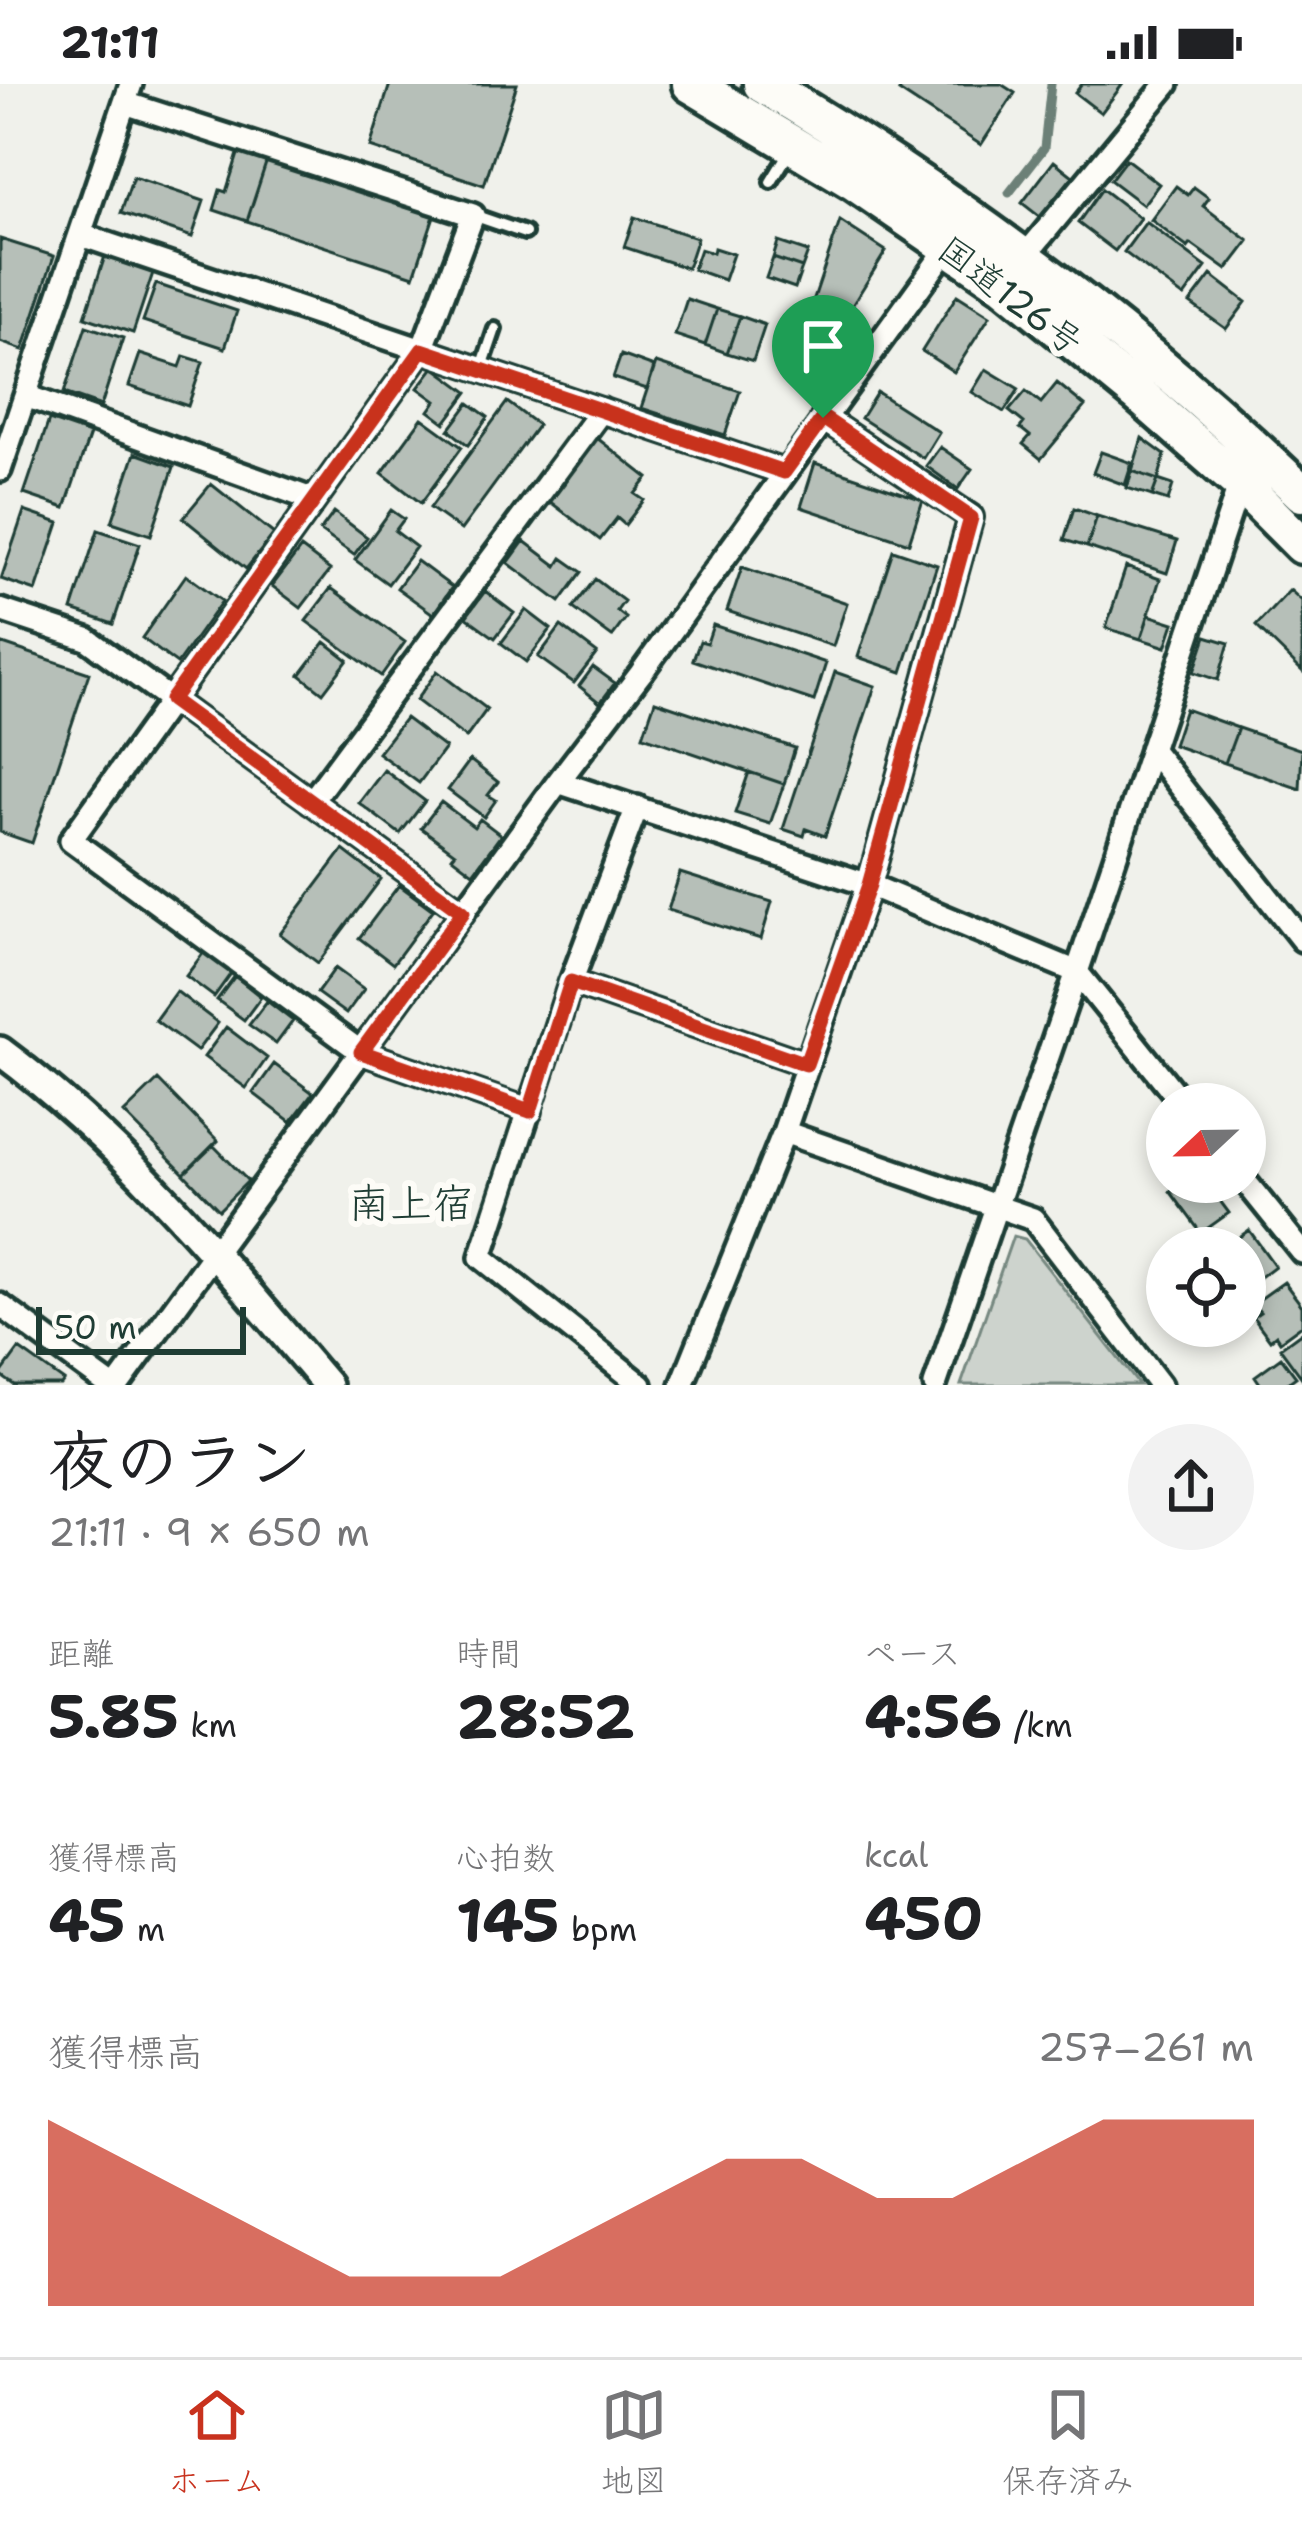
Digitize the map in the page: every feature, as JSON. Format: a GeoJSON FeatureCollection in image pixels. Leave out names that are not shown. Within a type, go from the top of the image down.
{"type":"FeatureCollection","features":[{"type":"Feature","properties":{"kind":"highway","name":"国道126号"},"geometry":{"type":"LineString","coordinates":[[691,84],[794,145],[1005,285],[1240,483],[1302,545]]}},
{"type":"Feature","properties":{"kind":"highway","name":"国道126号"},"geometry":{"type":"LineString","coordinates":[[762,84],[856,139],[968,214],[1136,344],[1298,482]]}},
{"type":"Feature","properties":{"kind":"street"},"geometry":{"type":"LineString","coordinates":[[1024,257],[1166,84]]}},
{"type":"Feature","properties":{"kind":"street"},"geometry":{"type":"LineString","coordinates":[[0,470],[128,94],[473,215],[422,350],[71,839],[361,1052],[530,1111]]}},
{"type":"Feature","properties":{"kind":"street"},"geometry":{"type":"LineString","coordinates":[[81,235],[784,472]]}},
{"type":"Feature","properties":{"kind":"street"},"geometry":{"type":"LineString","coordinates":[[0,1306],[114,1385],[641,674],[949,246]]}},
{"type":"Feature","properties":{"kind":"street"},"geometry":{"type":"LineString","coordinates":[[26,396],[314,500]]}},
{"type":"Feature","properties":{"kind":"street"},"geometry":{"type":"LineString","coordinates":[[311,802],[602,410]]}},
{"type":"Feature","properties":{"kind":"street"},"geometry":{"type":"LineString","coordinates":[[682,1385],[784,1132],[869,885],[971,518],[823,418]]}},
{"type":"Feature","properties":{"kind":"street"},"geometry":{"type":"LineString","coordinates":[[935,1385],[1240,483]]}},
{"type":"Feature","properties":{"kind":"street"},"geometry":{"type":"LineString","coordinates":[[0,610],[87,639],[463,912]]}},
{"type":"Feature","properties":{"kind":"street"},"geometry":{"type":"LineString","coordinates":[[1151,748],[1302,940]]}},
{"type":"Feature","properties":{"kind":"street"},"geometry":{"type":"LineString","coordinates":[[558,782],[869,885],[1077,972],[1166,1083]]}},
{"type":"Feature","properties":{"kind":"street"},"geometry":{"type":"LineString","coordinates":[[637,807],[571,982],[481,1257],[641,1385]]}},
{"type":"Feature","properties":{"kind":"street"},"geometry":{"type":"LineString","coordinates":[[571,982],[806,1064]]}},
{"type":"Feature","properties":{"kind":"street"},"geometry":{"type":"LineString","coordinates":[[0,1051],[85,1120],[216,1252],[326,1385]]}},
{"type":"Feature","properties":{"kind":"street"},"geometry":{"type":"LineString","coordinates":[[784,1132],[1033,1220],[1160,1385]]}},
{"type":"Feature","properties":{"kind":"street"},"geometry":{"type":"LineString","coordinates":[[1263,1203],[1302,1252]]}},
{"type":"Feature","properties":{"kind":"lane"},"geometry":{"type":"LineString","coordinates":[[771,182],[794,145]]}},
{"type":"Feature","properties":{"kind":"lane"},"geometry":{"type":"LineString","coordinates":[[473,215],[525,233]]}},
{"type":"Feature","properties":{"kind":"lane"},"geometry":{"type":"LineString","coordinates":[[481,370],[495,329]]}},
{"type":"Feature","properties":{"kind":"shaded area"},"geometry":{"type":"Polygon","coordinates":[[[1013,1236],[1025,1239],[1139,1385],[961,1385],[1013,1236]]]}},
{"type":"Feature","properties":{"kind":"building"},"geometry":{"type":"Polygon","coordinates":[[[390,84],[517,84],[484,185],[370,147],[390,84]]]}},
{"type":"Feature","properties":{"kind":"building"},"geometry":{"type":"Polygon","coordinates":[[[904,84],[1001,84],[1015,93],[981,145],[899,91],[904,84]]]}},
{"type":"Feature","properties":{"kind":"building"},"geometry":{"type":"Polygon","coordinates":[[[1082,84],[1123,84],[1101,113],[1075,93],[1082,84]]]}},
{"type":"Feature","properties":{"kind":"building"},"geometry":{"type":"Polygon","coordinates":[[[239,151],[267,160],[247,221],[214,210],[220,190],[226,192],[239,151]]]}},
{"type":"Feature","properties":{"kind":"building"},"geometry":{"type":"Polygon","coordinates":[[[1126,159],[1159,184],[1143,205],[1110,180],[1126,159]]]}},
{"type":"Feature","properties":{"kind":"building"},"geometry":{"type":"Polygon","coordinates":[[[267,160],[434,216],[414,276],[247,221],[267,160]]]}},
{"type":"Feature","properties":{"kind":"building"},"geometry":{"type":"Polygon","coordinates":[[[1054,161],[1073,176],[1040,217],[1022,203],[1054,161]]]}},
{"type":"Feature","properties":{"kind":"building"},"geometry":{"type":"Polygon","coordinates":[[[133,177],[204,201],[192,237],[121,213],[133,177]]]}},
{"type":"Feature","properties":{"kind":"building"},"geometry":{"type":"Polygon","coordinates":[[[1176,186],[1188,195],[1194,187],[1209,198],[1203,206],[1249,241],[1227,270],[1151,220],[1176,186]]]}},
{"type":"Feature","properties":{"kind":"building"},"geometry":{"type":"Polygon","coordinates":[[[1102,189],[1140,218],[1115,251],[1078,223],[1102,189]]]}},
{"type":"Feature","properties":{"kind":"building"},"geometry":{"type":"Polygon","coordinates":[[[634,217],[697,238],[687,268],[624,247],[634,217]]]}},
{"type":"Feature","properties":{"kind":"building"},"geometry":{"type":"Polygon","coordinates":[[[840,221],[886,251],[835,333],[806,322],[840,221]]]}},
{"type":"Feature","properties":{"kind":"building"},"geometry":{"type":"Polygon","coordinates":[[[1146,222],[1206,267],[1184,297],[1124,252],[1146,222]]]}},
{"type":"Feature","properties":{"kind":"building"},"geometry":{"type":"Polygon","coordinates":[[[0,239],[54,256],[23,350],[0,342],[0,239]]]}},
{"type":"Feature","properties":{"kind":"building"},"geometry":{"type":"Polygon","coordinates":[[[778,242],[808,252],[802,268],[773,258],[778,242]]]}},
{"type":"Feature","properties":{"kind":"building"},"geometry":{"type":"Polygon","coordinates":[[[714,248],[733,254],[724,280],[693,269],[700,249],[713,253],[714,248]]]}},
{"type":"Feature","properties":{"kind":"building"},"geometry":{"type":"Polygon","coordinates":[[[105,256],[153,273],[133,333],[85,317],[105,256]]]}},
{"type":"Feature","properties":{"kind":"building"},"geometry":{"type":"Polygon","coordinates":[[[773,258],[802,268],[795,288],[766,278],[773,258]]]}},
{"type":"Feature","properties":{"kind":"building"},"geometry":{"type":"Polygon","coordinates":[[[1211,275],[1246,302],[1226,329],[1190,303],[1211,275]]]}},
{"type":"Feature","properties":{"kind":"building"},"geometry":{"type":"Polygon","coordinates":[[[156,284],[237,311],[225,348],[143,321],[156,284]]]}},
{"type":"Feature","properties":{"kind":"building"},"geometry":{"type":"Polygon","coordinates":[[[957,295],[990,316],[954,372],[922,351],[957,295]]]}},
{"type":"Feature","properties":{"kind":"building"},"geometry":{"type":"Polygon","coordinates":[[[687,299],[717,309],[705,345],[675,335],[687,299]]]}},
{"type":"Feature","properties":{"kind":"building"},"geometry":{"type":"Polygon","coordinates":[[[717,309],[740,316],[727,353],[705,345],[717,309]]]}},
{"type":"Feature","properties":{"kind":"building"},"geometry":{"type":"Polygon","coordinates":[[[740,316],[765,325],[753,361],[727,353],[740,316]]]}},
{"type":"Feature","properties":{"kind":"building"},"geometry":{"type":"Polygon","coordinates":[[[86,326],[123,338],[101,406],[64,393],[86,326]]]}},
{"type":"Feature","properties":{"kind":"building"},"geometry":{"type":"Polygon","coordinates":[[[140,354],[180,367],[184,356],[203,362],[188,406],[129,386],[140,354]]]}},
{"type":"Feature","properties":{"kind":"building"},"geometry":{"type":"Polygon","coordinates":[[[621,355],[654,367],[647,389],[613,378],[621,355]]]}},
{"type":"Feature","properties":{"kind":"building"},"geometry":{"type":"Polygon","coordinates":[[[656,363],[740,391],[725,435],[641,408],[656,363]]]}},
{"type":"Feature","properties":{"kind":"building"},"geometry":{"type":"Polygon","coordinates":[[[434,367],[468,392],[445,423],[429,411],[436,401],[418,388],[434,367]]]}},
{"type":"Feature","properties":{"kind":"building"},"geometry":{"type":"Polygon","coordinates":[[[986,369],[1019,389],[1004,412],[972,392],[986,369]]]}},
{"type":"Feature","properties":{"kind":"building"},"geometry":{"type":"Polygon","coordinates":[[[1057,383],[1085,406],[1041,459],[1023,444],[1030,436],[1020,428],[1024,423],[1009,411],[1026,391],[1041,403],[1057,383]]]}},
{"type":"Feature","properties":{"kind":"building"},"geometry":{"type":"Polygon","coordinates":[[[877,392],[939,432],[923,458],[861,418],[877,392]]]}},
{"type":"Feature","properties":{"kind":"building"},"geometry":{"type":"Polygon","coordinates":[[[507,402],[538,425],[461,530],[430,508],[507,402]]]}},
{"type":"Feature","properties":{"kind":"building"},"geometry":{"type":"Polygon","coordinates":[[[469,403],[488,417],[468,445],[449,430],[469,403]]]}},
{"type":"Feature","properties":{"kind":"building"},"geometry":{"type":"Polygon","coordinates":[[[422,418],[462,447],[421,503],[382,473],[422,418]]]}},
{"type":"Feature","properties":{"kind":"building"},"geometry":{"type":"Polygon","coordinates":[[[49,420],[90,434],[65,508],[24,494],[49,420]]]}},
{"type":"Feature","properties":{"kind":"building"},"geometry":{"type":"Polygon","coordinates":[[[597,438],[648,478],[635,494],[644,500],[625,525],[617,518],[600,540],[549,501],[597,438]]]}},
{"type":"Feature","properties":{"kind":"building"},"geometry":{"type":"Polygon","coordinates":[[[1142,438],[1165,455],[1158,480],[1132,471],[1142,438]]]}},
{"type":"Feature","properties":{"kind":"building"},"geometry":{"type":"Polygon","coordinates":[[[940,447],[972,469],[958,489],[926,466],[940,447]]]}},
{"type":"Feature","properties":{"kind":"building"},"geometry":{"type":"Polygon","coordinates":[[[1101,452],[1132,463],[1125,485],[1093,473],[1101,452]]]}},
{"type":"Feature","properties":{"kind":"building"},"geometry":{"type":"Polygon","coordinates":[[[135,453],[174,467],[151,535],[112,522],[135,453]]]}},
{"type":"Feature","properties":{"kind":"building"},"geometry":{"type":"Polygon","coordinates":[[[815,463],[923,500],[909,543],[801,507],[815,463]]]}},
{"type":"Feature","properties":{"kind":"building"},"geometry":{"type":"Polygon","coordinates":[[[1132,471],[1158,480],[1152,496],[1127,488],[1132,471]]]}},
{"type":"Feature","properties":{"kind":"building"},"geometry":{"type":"Polygon","coordinates":[[[1158,480],[1173,485],[1168,501],[1152,496],[1158,480]]]}},
{"type":"Feature","properties":{"kind":"building"},"geometry":{"type":"Polygon","coordinates":[[[211,484],[274,534],[246,569],[183,518],[211,484]]]}},
{"type":"Feature","properties":{"kind":"building"},"geometry":{"type":"Polygon","coordinates":[[[1074,508],[1097,516],[1087,547],[1064,540],[1074,508]]]}},
{"type":"Feature","properties":{"kind":"building"},"geometry":{"type":"Polygon","coordinates":[[[391,510],[404,519],[395,531],[416,547],[388,584],[355,560],[391,510]]]}},
{"type":"Feature","properties":{"kind":"building"},"geometry":{"type":"Polygon","coordinates":[[[24,511],[59,523],[36,591],[1,579],[24,511]]]}},
{"type":"Feature","properties":{"kind":"building"},"geometry":{"type":"Polygon","coordinates":[[[334,512],[367,537],[354,555],[320,531],[334,512]]]}},
{"type":"Feature","properties":{"kind":"building"},"geometry":{"type":"Polygon","coordinates":[[[1097,516],[1177,541],[1167,573],[1087,547],[1097,516]]]}},
{"type":"Feature","properties":{"kind":"building"},"geometry":{"type":"Polygon","coordinates":[[[98,530],[140,544],[113,624],[72,610],[98,530]]]}},
{"type":"Feature","properties":{"kind":"building"},"geometry":{"type":"Polygon","coordinates":[[[524,541],[557,566],[562,558],[582,572],[560,602],[508,563],[524,541]]]}},
{"type":"Feature","properties":{"kind":"building"},"geometry":{"type":"Polygon","coordinates":[[[301,548],[330,570],[301,608],[272,586],[301,548]]]}},
{"type":"Feature","properties":{"kind":"building"},"geometry":{"type":"Polygon","coordinates":[[[893,550],[937,565],[902,672],[858,657],[893,550]]]}},
{"type":"Feature","properties":{"kind":"building"},"geometry":{"type":"Polygon","coordinates":[[[417,561],[452,587],[433,614],[397,588],[417,561]]]}},
{"type":"Feature","properties":{"kind":"building"},"geometry":{"type":"Polygon","coordinates":[[[742,567],[847,603],[833,646],[727,611],[742,567]]]}},
{"type":"Feature","properties":{"kind":"building"},"geometry":{"type":"Polygon","coordinates":[[[1126,567],[1160,579],[1141,639],[1106,628],[1126,567]]]}},
{"type":"Feature","properties":{"kind":"building"},"geometry":{"type":"Polygon","coordinates":[[[186,575],[222,601],[177,664],[142,638],[186,575]]]}},
{"type":"Feature","properties":{"kind":"building"},"geometry":{"type":"Polygon","coordinates":[[[595,579],[624,601],[617,611],[626,618],[612,637],[573,608],[595,579]]]}},
{"type":"Feature","properties":{"kind":"building"},"geometry":{"type":"Polygon","coordinates":[[[331,588],[405,642],[381,676],[306,621],[331,588]]]}},
{"type":"Feature","properties":{"kind":"building"},"geometry":{"type":"Polygon","coordinates":[[[1290,590],[1302,601],[1302,671],[1256,626],[1290,590]]]}},
{"type":"Feature","properties":{"kind":"building"},"geometry":{"type":"Polygon","coordinates":[[[485,591],[514,613],[495,638],[466,617],[485,591]]]}},
{"type":"Feature","properties":{"kind":"building"},"geometry":{"type":"Polygon","coordinates":[[[526,610],[551,629],[526,662],[501,643],[526,610]]]}},
{"type":"Feature","properties":{"kind":"building"},"geometry":{"type":"Polygon","coordinates":[[[1149,615],[1174,623],[1166,647],[1141,639],[1149,615]]]}},
{"type":"Feature","properties":{"kind":"building"},"geometry":{"type":"Polygon","coordinates":[[[713,625],[826,663],[814,701],[693,660],[700,641],[707,643],[713,625]]]}},
{"type":"Feature","properties":{"kind":"building"},"geometry":{"type":"Polygon","coordinates":[[[561,626],[597,653],[574,683],[538,657],[561,626]]]}},
{"type":"Feature","properties":{"kind":"building"},"geometry":{"type":"Polygon","coordinates":[[[1206,636],[1229,643],[1218,680],[1194,672],[1206,636]]]}},
{"type":"Feature","properties":{"kind":"building"},"geometry":{"type":"Polygon","coordinates":[[[325,642],[348,660],[323,693],[300,675],[325,642]]]}},
{"type":"Feature","properties":{"kind":"building"},"geometry":{"type":"Polygon","coordinates":[[[0,643],[89,673],[32,843],[0,832],[0,643]]]}},
{"type":"Feature","properties":{"kind":"building"},"geometry":{"type":"Polygon","coordinates":[[[593,667],[615,683],[600,703],[579,686],[593,667]]]}},
{"type":"Feature","properties":{"kind":"building"},"geometry":{"type":"Polygon","coordinates":[[[437,671],[487,709],[466,738],[416,700],[437,671]]]}},
{"type":"Feature","properties":{"kind":"building"},"geometry":{"type":"Polygon","coordinates":[[[835,672],[875,686],[825,836],[806,829],[804,836],[783,829],[835,672]]]}},
{"type":"Feature","properties":{"kind":"building"},"geometry":{"type":"Polygon","coordinates":[[[655,701],[795,748],[784,784],[643,736],[655,701]]]}},
{"type":"Feature","properties":{"kind":"building"},"geometry":{"type":"Polygon","coordinates":[[[1185,709],[1238,728],[1225,763],[1173,745],[1185,709]]]}},
{"type":"Feature","properties":{"kind":"building"},"geometry":{"type":"Polygon","coordinates":[[[405,718],[445,748],[419,783],[378,753],[405,718]]]}},
{"type":"Feature","properties":{"kind":"building"},"geometry":{"type":"Polygon","coordinates":[[[1238,728],[1302,750],[1300,789],[1225,763],[1238,728]]]}},
{"type":"Feature","properties":{"kind":"building"},"geometry":{"type":"Polygon","coordinates":[[[470,760],[498,782],[488,795],[496,800],[484,817],[448,790],[470,760]]]}},
{"type":"Feature","properties":{"kind":"building"},"geometry":{"type":"Polygon","coordinates":[[[384,770],[425,801],[400,834],[359,803],[384,770]]]}},
{"type":"Feature","properties":{"kind":"building"},"geometry":{"type":"Polygon","coordinates":[[[749,772],[784,784],[770,824],[735,813],[749,772]]]}},
{"type":"Feature","properties":{"kind":"building"},"geometry":{"type":"Polygon","coordinates":[[[441,802],[474,827],[480,819],[501,835],[473,873],[421,828],[441,802]]]}},
{"type":"Feature","properties":{"kind":"building"},"geometry":{"type":"Polygon","coordinates":[[[343,850],[381,879],[318,963],[280,934],[343,850]]]}},
{"type":"Feature","properties":{"kind":"building"},"geometry":{"type":"Polygon","coordinates":[[[680,873],[772,902],[761,939],[668,910],[680,873]]]}},
{"type":"Feature","properties":{"kind":"building"},"geometry":{"type":"Polygon","coordinates":[[[399,885],[433,910],[393,964],[359,938],[399,885]]]}},
{"type":"Feature","properties":{"kind":"building"},"geometry":{"type":"Polygon","coordinates":[[[204,952],[232,972],[214,997],[186,976],[204,952]]]}},
{"type":"Feature","properties":{"kind":"building"},"geometry":{"type":"Polygon","coordinates":[[[335,968],[364,989],[346,1014],[317,993],[335,968]]]}},
{"type":"Feature","properties":{"kind":"building"},"geometry":{"type":"Polygon","coordinates":[[[235,976],[261,997],[244,1020],[217,1000],[235,976]]]}},
{"type":"Feature","properties":{"kind":"building"},"geometry":{"type":"Polygon","coordinates":[[[176,991],[218,1023],[197,1051],[155,1020],[176,991]]]}},
{"type":"Feature","properties":{"kind":"building"},"geometry":{"type":"Polygon","coordinates":[[[267,1001],[293,1021],[276,1044],[249,1025],[267,1001]]]}},
{"type":"Feature","properties":{"kind":"building"},"geometry":{"type":"Polygon","coordinates":[[[226,1027],[267,1058],[246,1088],[204,1057],[226,1027]]]}},
{"type":"Feature","properties":{"kind":"building"},"geometry":{"type":"Polygon","coordinates":[[[274,1064],[313,1093],[291,1122],[253,1093],[274,1064]]]}},
{"type":"Feature","properties":{"kind":"building"},"geometry":{"type":"Polygon","coordinates":[[[158,1080],[218,1141],[184,1174],[124,1113],[158,1080]]]}},
{"type":"Feature","properties":{"kind":"building"},"geometry":{"type":"Polygon","coordinates":[[[213,1145],[248,1181],[219,1210],[184,1174],[213,1145]]]}},
{"type":"Feature","properties":{"kind":"building"},"geometry":{"type":"Polygon","coordinates":[[[1179,1203],[1222,1203],[1229,1213],[1209,1227],[1197,1227],[1179,1203]]]}},
{"type":"Feature","properties":{"kind":"building"},"geometry":{"type":"Polygon","coordinates":[[[1284,1282],[1302,1306],[1302,1325],[1280,1341],[1276,1335],[1270,1340],[1266,1335],[1266,1295],[1284,1282]]]}},
{"type":"Feature","properties":{"kind":"building"},"geometry":{"type":"Polygon","coordinates":[[[1302,1332],[1302,1378],[1280,1348],[1302,1332]]]}},
{"type":"Feature","properties":{"kind":"building"},"geometry":{"type":"Polygon","coordinates":[[[19,1349],[64,1381],[61,1385],[14,1385],[0,1375],[19,1349]]]}},
{"type":"Feature","properties":{"kind":"building"},"geometry":{"type":"Polygon","coordinates":[[[1281,1357],[1296,1377],[1285,1385],[1261,1385],[1255,1376],[1281,1357]]]}},
{"type":"Feature","properties":{"kind":"waterway"},"geometry":{"type":"LineString","coordinates":[[1009,193],[1044,148],[1051,84]]}},
{"type":"Feature","properties":{"kind":"district","name":"南上宿"},"geometry":{"type":"Point","coordinates":[411,1203]}},
{"type":"Feature","properties":{"kind":"route"},"geometry":{"type":"LineString","coordinates":[[422,350],[784,472],[823,418],[971,518],[869,885],[806,1064],[571,982],[530,1111],[361,1052],[463,912],[171,700],[422,350]]}}]}
